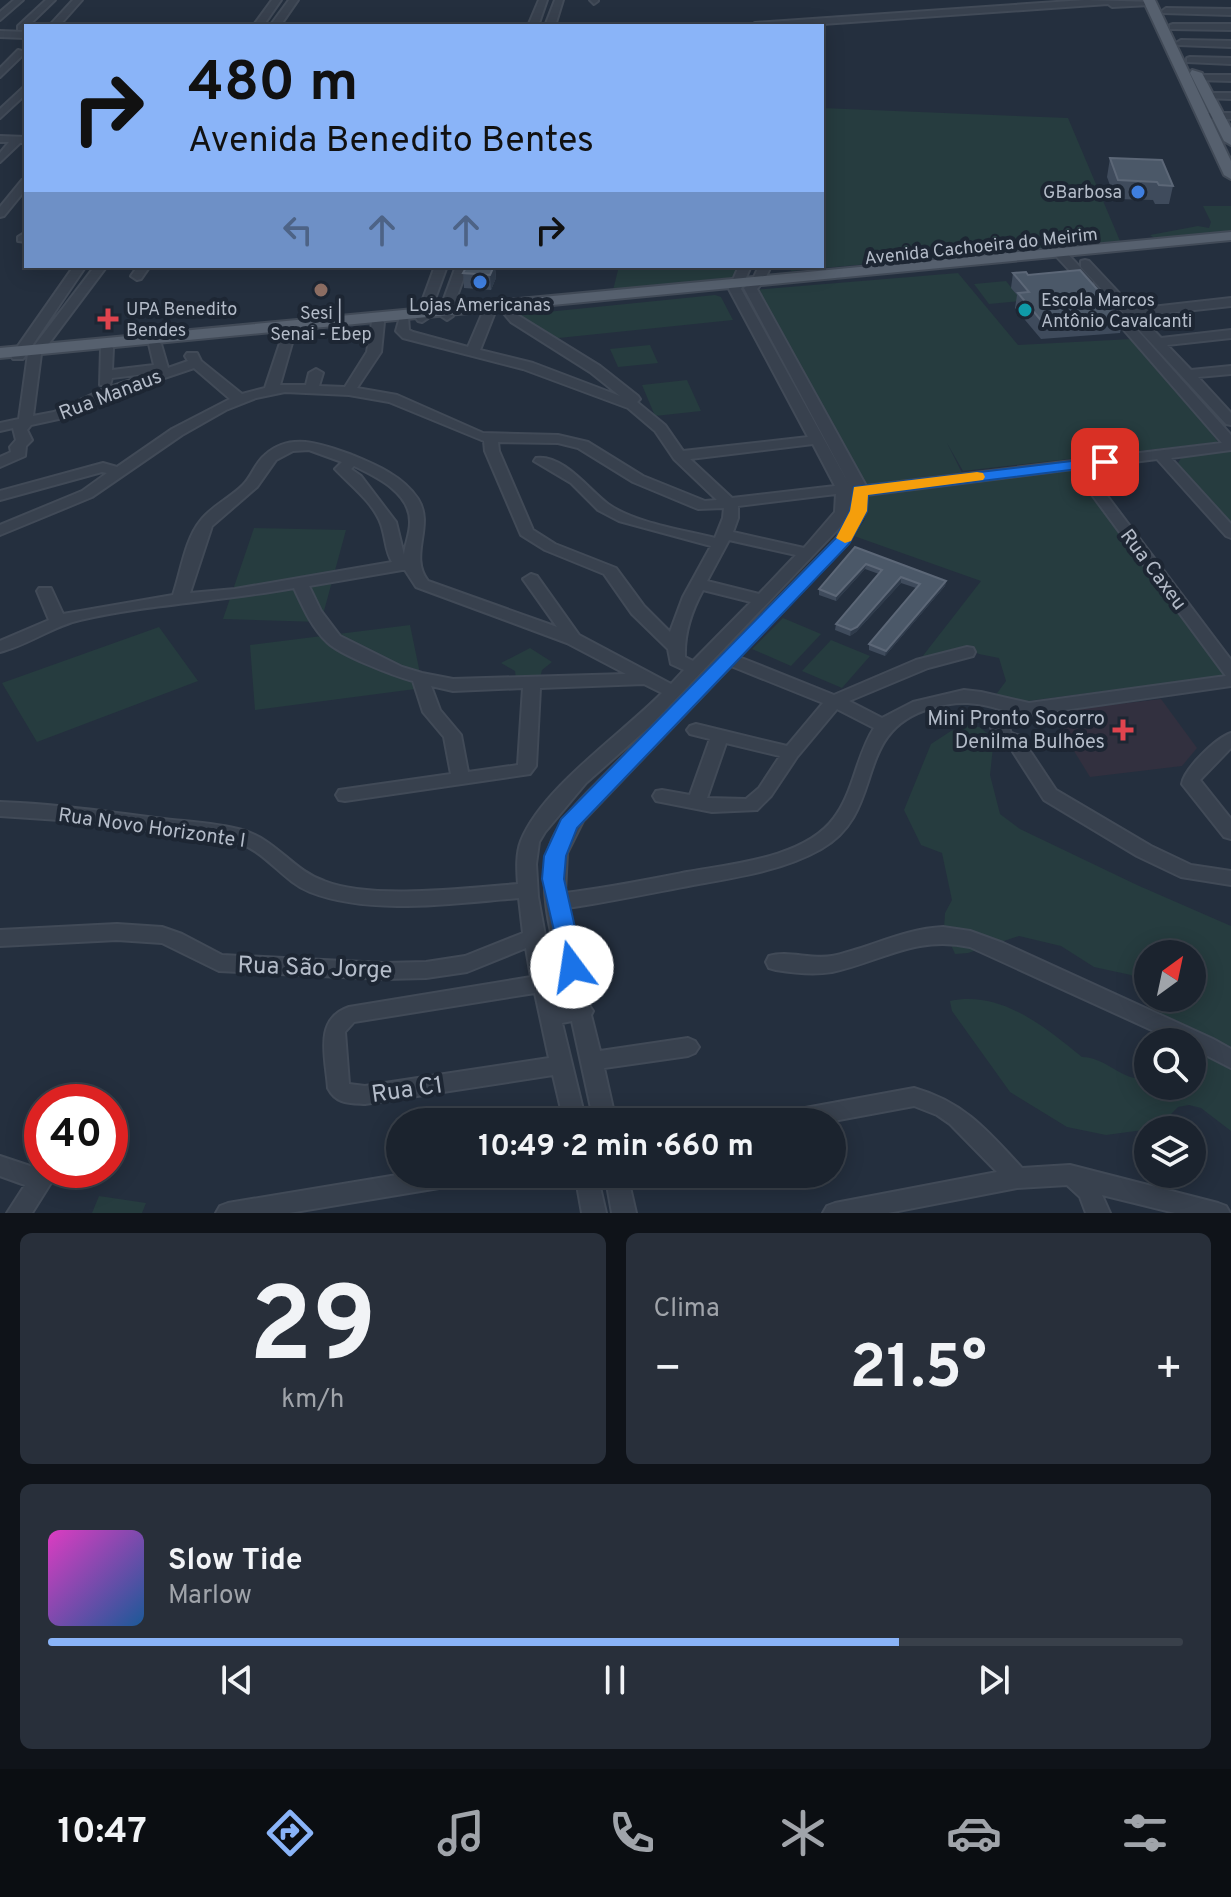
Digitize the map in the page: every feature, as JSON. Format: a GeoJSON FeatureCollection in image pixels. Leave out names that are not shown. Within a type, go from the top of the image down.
{"type":"FeatureCollection","features":[{"type":"Feature","properties":{"kind":"main road"},"geometry":{"type":"LineString","coordinates":[[1157,3],[1173,27],[1208,96],[1224,116],[1230,137]]}},
{"type":"Feature","properties":{"kind":"main road"},"geometry":{"type":"LineString","coordinates":[[1157,3],[1202,116],[1231,175]]}},
{"type":"Feature","properties":{"kind":"main road","name":"Avenida Cachoeira do Meirim"},"geometry":{"type":"LineString","coordinates":[[745,286],[1231,238]]}},
{"type":"Feature","properties":{"kind":"main road"},"geometry":{"type":"LineString","coordinates":[[448,314],[745,286]]}},
{"type":"Feature","properties":{"kind":"main road"},"geometry":{"type":"LineString","coordinates":[[28,353],[745,286]]}},
{"type":"Feature","properties":{"kind":"main road"},"geometry":{"type":"LineString","coordinates":[[0,355],[155,344],[422,316]]}},
{"type":"Feature","properties":{"kind":"street"},"geometry":{"type":"LineString","coordinates":[[1,12],[6,0]]}},
{"type":"Feature","properties":{"kind":"street"},"geometry":{"type":"LineString","coordinates":[[1,12],[19,0]]}},
{"type":"Feature","properties":{"kind":"street"},"geometry":{"type":"LineString","coordinates":[[56,24],[78,0]]}},
{"type":"Feature","properties":{"kind":"street"},"geometry":{"type":"LineString","coordinates":[[783,24],[1123,0]]}},
{"type":"Feature","properties":{"kind":"street"},"geometry":{"type":"LineString","coordinates":[[31,24],[50,1]]}},
{"type":"Feature","properties":{"kind":"street"},"geometry":{"type":"LineString","coordinates":[[260,24],[277,1],[294,1]]}},
{"type":"Feature","properties":{"kind":"street"},"geometry":{"type":"LineString","coordinates":[[277,24],[294,1]]}},
{"type":"Feature","properties":{"kind":"street"},"geometry":{"type":"LineString","coordinates":[[534,24],[543,1],[559,1],[551,24]]}},
{"type":"Feature","properties":{"kind":"street"},"geometry":{"type":"LineString","coordinates":[[824,24],[1157,3],[1231,12]]}},
{"type":"Feature","properties":{"kind":"street"},"geometry":{"type":"LineString","coordinates":[[1173,27],[1231,27]]}},
{"type":"Feature","properties":{"kind":"street"},"geometry":{"type":"LineString","coordinates":[[0,32],[24,32]]}},
{"type":"Feature","properties":{"kind":"street"},"geometry":{"type":"LineString","coordinates":[[1181,43],[1231,44]]}},
{"type":"Feature","properties":{"kind":"street"},"geometry":{"type":"LineString","coordinates":[[0,74],[21,52]]}},
{"type":"Feature","properties":{"kind":"street"},"geometry":{"type":"LineString","coordinates":[[1190,60],[1231,61]]}},
{"type":"Feature","properties":{"kind":"street"},"geometry":{"type":"LineString","coordinates":[[1199,78],[1231,78]]}},
{"type":"Feature","properties":{"kind":"street"},"geometry":{"type":"LineString","coordinates":[[0,115],[24,90]]}},
{"type":"Feature","properties":{"kind":"street"},"geometry":{"type":"LineString","coordinates":[[1208,96],[1231,96]]}},
{"type":"Feature","properties":{"kind":"street"},"geometry":{"type":"LineString","coordinates":[[1202,116],[1224,116]]}},
{"type":"Feature","properties":{"kind":"street"},"geometry":{"type":"LineString","coordinates":[[0,133],[24,136]]}},
{"type":"Feature","properties":{"kind":"street"},"geometry":{"type":"LineString","coordinates":[[0,139],[24,136]]}},
{"type":"Feature","properties":{"kind":"street"},"geometry":{"type":"LineString","coordinates":[[0,159],[24,136]]}},
{"type":"Feature","properties":{"kind":"street"},"geometry":{"type":"LineString","coordinates":[[0,214],[24,184]]}},
{"type":"Feature","properties":{"kind":"street"},"geometry":{"type":"LineString","coordinates":[[1069,255],[1188,374],[1225,406],[1231,421]]}},
{"type":"Feature","properties":{"kind":"street"},"geometry":{"type":"LineString","coordinates":[[1069,255],[1231,445]]}},
{"type":"Feature","properties":{"kind":"street"},"geometry":{"type":"LineString","coordinates":[[0,463],[20,453],[17,447],[25,440],[21,437],[20,429],[25,424],[28,353],[79,268]]}},
{"type":"Feature","properties":{"kind":"street"},"geometry":{"type":"LineString","coordinates":[[28,353],[99,268]]}},
{"type":"Feature","properties":{"kind":"street"},"geometry":{"type":"LineString","coordinates":[[422,316],[440,268],[461,268],[448,314]]}},
{"type":"Feature","properties":{"kind":"street"},"geometry":{"type":"LineString","coordinates":[[745,268],[745,286],[815,440],[850,491]]}},
{"type":"Feature","properties":{"kind":"street"},"geometry":{"type":"LineString","coordinates":[[745,286],[763,268]]}},
{"type":"Feature","properties":{"kind":"street"},"geometry":{"type":"LineString","coordinates":[[572,1108],[527,890],[524,867],[531,840],[565,797],[616,745],[651,727],[727,658],[843,540],[859,511],[745,286]]}},
{"type":"Feature","properties":{"kind":"street"},"geometry":{"type":"LineString","coordinates":[[1130,313],[1231,302]]}},
{"type":"Feature","properties":{"kind":"street"},"geometry":{"type":"LineString","coordinates":[[507,310],[515,319],[601,374],[644,412],[679,456],[731,505],[733,510],[722,540],[698,584],[673,645]]}},
{"type":"Feature","properties":{"kind":"street"},"geometry":{"type":"LineString","coordinates":[[473,351],[489,312]]}},
{"type":"Feature","properties":{"kind":"street"},"geometry":{"type":"LineString","coordinates":[[404,320],[402,331],[405,334],[555,375],[644,412]]}},
{"type":"Feature","properties":{"kind":"street"},"geometry":{"type":"LineString","coordinates":[[349,391],[374,352],[378,322]]}},
{"type":"Feature","properties":{"kind":"street"},"geometry":{"type":"LineString","coordinates":[[1157,342],[1231,334]]}},
{"type":"Feature","properties":{"kind":"street"},"geometry":{"type":"LineString","coordinates":[[271,391],[286,343]]}},
{"type":"Feature","properties":{"kind":"street"},"geometry":{"type":"LineString","coordinates":[[107,348],[105,381],[161,371],[155,344]]}},
{"type":"Feature","properties":{"kind":"street"},"geometry":{"type":"LineString","coordinates":[[1158,361],[1174,359]]}},
{"type":"Feature","properties":{"kind":"street","name":"Rua Manaus"},"geometry":{"type":"LineString","coordinates":[[0,427],[25,424],[194,360],[239,399]]}},
{"type":"Feature","properties":{"kind":"street"},"geometry":{"type":"LineString","coordinates":[[1188,374],[1231,370]]}},
{"type":"Feature","properties":{"kind":"street"},"geometry":{"type":"LineString","coordinates":[[311,389],[316,373]]}},
{"type":"Feature","properties":{"kind":"street"},"geometry":{"type":"LineString","coordinates":[[0,530],[69,503],[177,432],[239,399],[271,391],[349,391],[400,400],[471,433],[490,437],[558,439],[583,445],[638,479],[703,506],[1231,445]]}},
{"type":"Feature","properties":{"kind":"street"},"geometry":{"type":"LineString","coordinates":[[490,437],[492,451],[526,532],[550,547],[610,571],[638,610],[673,645],[677,660],[694,668]]}},
{"type":"Feature","properties":{"kind":"street"},"geometry":{"type":"LineString","coordinates":[[679,456],[815,440]]}},
{"type":"Feature","properties":{"kind":"street"},"geometry":{"type":"LineString","coordinates":[[180,599],[206,522],[250,487],[269,458],[301,445],[394,482],[413,504],[418,516],[406,566]]}},
{"type":"Feature","properties":{"kind":"street"},"geometry":{"type":"LineString","coordinates":[[1161,455],[1231,533]]}},
{"type":"Feature","properties":{"kind":"street"},"geometry":{"type":"LineString","coordinates":[[541,461],[576,480],[603,507],[624,518],[722,540],[807,553]]}},
{"type":"Feature","properties":{"kind":"street"},"geometry":{"type":"LineString","coordinates":[[350,462],[342,469],[356,479],[388,522],[394,552],[417,580],[429,588],[573,639],[673,692]]}},
{"type":"Feature","properties":{"kind":"street","name":"Rua Caxeu"},"geometry":{"type":"LineString","coordinates":[[1077,465],[1231,672]]}},
{"type":"Feature","properties":{"kind":"street"},"geometry":{"type":"LineString","coordinates":[[0,496],[103,467],[117,472]]}},
{"type":"Feature","properties":{"kind":"street"},"geometry":{"type":"LineString","coordinates":[[602,1108],[556,902],[555,856],[569,825],[651,727],[673,692],[834,525],[850,491]]}},
{"type":"Feature","properties":{"kind":"street"},"geometry":{"type":"LineString","coordinates":[[0,647],[73,616],[406,566]]}},
{"type":"Feature","properties":{"kind":"street"},"geometry":{"type":"LineString","coordinates":[[531,579],[573,639]]}},
{"type":"Feature","properties":{"kind":"street"},"geometry":{"type":"LineString","coordinates":[[299,581],[313,612],[334,640],[396,671],[420,678],[453,685],[644,679]]}},
{"type":"Feature","properties":{"kind":"street"},"geometry":{"type":"LineString","coordinates":[[698,584],[761,599]]}},
{"type":"Feature","properties":{"kind":"street"},"geometry":{"type":"LineString","coordinates":[[45,591],[58,623]]}},
{"type":"Feature","properties":{"kind":"street"},"geometry":{"type":"LineString","coordinates":[[662,796],[737,808],[751,805],[765,792],[791,753],[834,701],[922,664],[967,652]]}},
{"type":"Feature","properties":{"kind":"street"},"geometry":{"type":"LineString","coordinates":[[727,658],[834,701],[884,726]]}},
{"type":"Feature","properties":{"kind":"street"},"geometry":{"type":"LineString","coordinates":[[420,678],[432,712],[452,735],[461,779]]}},
{"type":"Feature","properties":{"kind":"street"},"geometry":{"type":"LineString","coordinates":[[556,902],[775,862],[807,849],[831,834],[847,816],[884,726],[906,712],[945,699],[982,697],[1012,709],[1231,681]]}},
{"type":"Feature","properties":{"kind":"street"},"geometry":{"type":"LineString","coordinates":[[345,795],[526,768],[532,683]]}},
{"type":"Feature","properties":{"kind":"street"},"geometry":{"type":"LineString","coordinates":[[1012,709],[1000,728],[1004,737],[1014,740],[1050,795],[1177,867],[1188,872],[1231,878]]}},
{"type":"Feature","properties":{"kind":"street"},"geometry":{"type":"LineString","coordinates":[[696,730],[791,753]]}},
{"type":"Feature","properties":{"kind":"street"},"geometry":{"type":"LineString","coordinates":[[696,803],[720,736]]}},
{"type":"Feature","properties":{"kind":"street"},"geometry":{"type":"LineString","coordinates":[[1231,739],[1212,755],[1191,779],[1191,784],[1231,832]]}},
{"type":"Feature","properties":{"kind":"street","name":"Rua Novo Horizonte I"},"geometry":{"type":"LineString","coordinates":[[0,809],[110,816],[237,837],[258,843],[297,877],[313,886],[358,896],[405,898],[527,890]]}},
{"type":"Feature","properties":{"kind":"street","name":"Rua São Jorge"},"geometry":{"type":"LineString","coordinates":[[0,938],[117,932],[162,935],[219,963],[398,971],[467,964],[536,936]]}},
{"type":"Feature","properties":{"kind":"street"},"geometry":{"type":"LineString","coordinates":[[776,962],[830,964],[899,943],[942,935],[964,939],[1006,951],[1042,971],[1231,1059]]}},
{"type":"Feature","properties":{"kind":"street","name":"Rua C1"},"geometry":{"type":"LineString","coordinates":[[545,983],[349,1015],[337,1024],[334,1032],[339,1088],[344,1093],[365,1095],[563,1065]]}},
{"type":"Feature","properties":{"kind":"street"},"geometry":{"type":"LineString","coordinates":[[552,1017],[583,1011]]}},
{"type":"Feature","properties":{"kind":"street"},"geometry":{"type":"LineString","coordinates":[[594,1061],[688,1047]]}},
{"type":"Feature","properties":{"kind":"street"},"geometry":{"type":"LineString","coordinates":[[846,1110],[914,1097],[935,1102],[971,1130],[1017,1178]]}},
{"type":"Feature","properties":{"kind":"street"},"geometry":{"type":"LineString","coordinates":[[0,1166],[24,1171]]}},
{"type":"Feature","properties":{"kind":"street"},"geometry":{"type":"LineString","coordinates":[[1070,1175],[1089,1191],[1098,1213]]}},
{"type":"Feature","properties":{"kind":"street"},"geometry":{"type":"LineString","coordinates":[[835,1213],[1017,1178],[1070,1175],[1218,1213]]}},
{"type":"Feature","properties":{"kind":"street"},"geometry":{"type":"LineString","coordinates":[[228,1213],[386,1187]]}},
{"type":"Feature","properties":{"kind":"street"},"geometry":{"type":"LineString","coordinates":[[19,1213],[36,1188]]}},
{"type":"Feature","properties":{"kind":"street"},"geometry":{"type":"LineString","coordinates":[[589,1188],[594,1213]]}},
{"type":"Feature","properties":{"kind":"street"},"geometry":{"type":"LineString","coordinates":[[619,1188],[624,1213]]}},
{"type":"Feature","properties":{"kind":"shaded area","name":"Mini Pronto Socorro Denilma Bulhões"},"geometry":{"type":"Polygon","coordinates":[[[1161,699],[1197,748],[1182,766],[1090,777],[1050,712],[1161,699]]]}},
{"type":"Feature","properties":{"kind":"green space"},"geometry":{"type":"Polygon","coordinates":[[[824,108],[1068,118],[1120,241],[824,268],[824,108]]]}},
{"type":"Feature","properties":{"kind":"green space"},"geometry":{"type":"Polygon","coordinates":[[[1203,206],[1231,206],[1231,233],[1157,240],[1150,235],[1198,226],[1209,228],[1211,222],[1203,206]]]}},
{"type":"Feature","properties":{"kind":"green space"},"geometry":{"type":"Polygon","coordinates":[[[618,268],[736,268],[733,280],[613,290],[618,268]]]}},
{"type":"Feature","properties":{"kind":"green space"},"geometry":{"type":"Polygon","coordinates":[[[792,268],[824,268],[791,271],[792,268]]]}},
{"type":"Feature","properties":{"kind":"green space"},"geometry":{"type":"Polygon","coordinates":[[[958,273],[1018,345],[1132,339],[1184,396],[1218,442],[963,471],[947,443],[963,475],[863,487],[752,290],[958,273]]]}},
{"type":"Feature","properties":{"kind":"green space"},"geometry":{"type":"Polygon","coordinates":[[[1006,281],[1022,301],[989,304],[974,284],[1006,281]]]}},
{"type":"Feature","properties":{"kind":"green space"},"geometry":{"type":"Polygon","coordinates":[[[715,295],[721,297],[733,320],[549,339],[517,315],[715,295]]]}},
{"type":"Feature","properties":{"kind":"green space"},"geometry":{"type":"Polygon","coordinates":[[[650,345],[658,363],[618,367],[610,349],[650,345]]]}},
{"type":"Feature","properties":{"kind":"green space"},"geometry":{"type":"Polygon","coordinates":[[[687,380],[701,411],[655,416],[642,385],[687,380]]]}},
{"type":"Feature","properties":{"kind":"green space"},"geometry":{"type":"Polygon","coordinates":[[[1231,450],[1231,529],[1178,463],[1183,455],[1231,450]]]}},
{"type":"Feature","properties":{"kind":"green space"},"geometry":{"type":"Polygon","coordinates":[[[1076,469],[1228,675],[1020,702],[995,696],[1006,681],[999,658],[979,654],[966,647],[922,657],[981,581],[854,536],[865,519],[867,494],[1076,469]]]}},
{"type":"Feature","properties":{"kind":"green space"},"geometry":{"type":"Polygon","coordinates":[[[254,528],[346,530],[321,622],[223,619],[254,528]]]}},
{"type":"Feature","properties":{"kind":"green space"},"geometry":{"type":"Polygon","coordinates":[[[783,618],[821,634],[791,666],[752,649],[783,618]]]}},
{"type":"Feature","properties":{"kind":"green space"},"geometry":{"type":"Polygon","coordinates":[[[410,625],[423,688],[255,710],[250,645],[410,625]]]}},
{"type":"Feature","properties":{"kind":"green space"},"geometry":{"type":"Polygon","coordinates":[[[159,627],[198,681],[37,742],[2,683],[159,627]]]}},
{"type":"Feature","properties":{"kind":"green space"},"geometry":{"type":"Polygon","coordinates":[[[831,640],[870,656],[842,688],[802,671],[831,640]]]}},
{"type":"Feature","properties":{"kind":"green space"},"geometry":{"type":"Polygon","coordinates":[[[530,648],[552,662],[542,670],[540,678],[516,679],[515,671],[501,663],[530,648]]]}},
{"type":"Feature","properties":{"kind":"green space"},"geometry":{"type":"Polygon","coordinates":[[[968,725],[979,727],[994,738],[990,775],[1000,814],[1020,829],[1231,926],[1231,1131],[1201,1108],[1189,1105],[1178,1107],[1169,1116],[1134,1116],[1134,1131],[1106,1135],[1067,1127],[1010,1092],[952,1011],[950,1001],[969,999],[987,1001],[1021,1014],[1082,1057],[1099,1061],[1134,1078],[1134,1100],[1206,1100],[1206,1028],[1164,1028],[1160,1012],[1206,1012],[1206,940],[1134,940],[1134,978],[1094,967],[1061,946],[1019,936],[968,953],[955,954],[944,929],[945,913],[952,900],[942,853],[921,845],[904,810],[931,744],[951,731],[968,725]]]}},
{"type":"Feature","properties":{"kind":"green space"},"geometry":{"type":"Polygon","coordinates":[[[99,1196],[146,1203],[142,1213],[92,1213],[99,1196]]]}},
{"type":"Feature","properties":{"kind":"building"},"geometry":{"type":"Polygon","coordinates":[[[1110,158],[1162,160],[1173,186],[1118,180],[1110,158]]]}},
{"type":"Feature","properties":{"kind":"building"},"geometry":{"type":"Polygon","coordinates":[[[466,268],[493,268],[490,275],[463,273],[466,268]]]}},
{"type":"Feature","properties":{"kind":"building"},"geometry":{"type":"Polygon","coordinates":[[[1080,270],[1123,318],[1044,324],[1018,293],[1029,292],[1013,273],[1026,272],[1028,275],[1080,270]]]}},
{"type":"Feature","properties":{"kind":"building"},"geometry":{"type":"Polygon","coordinates":[[[855,547],[946,581],[886,651],[869,644],[920,584],[901,577],[857,627],[851,630],[836,624],[882,570],[866,564],[836,596],[819,589],[855,547]]]}},
{"type":"Feature","properties":{"kind":"slow traffic"},"geometry":{"type":"LineString","coordinates":[[845,538],[859,511],[860,491],[977,477]]}},
{"type":"Feature","properties":{"kind":"place","name":"GBarbosa"},"geometry":{"type":"Point","coordinates":[1138,192]}},
{"type":"Feature","properties":{"kind":"place","name":"Lojas Americanas"},"geometry":{"type":"Point","coordinates":[480,282]}},
{"type":"Feature","properties":{"kind":"place","name":"Sesi | Senai - Ebep"},"geometry":{"type":"Point","coordinates":[321,290]}},
{"type":"Feature","properties":{"kind":"place","name":"Escola Marcos Antônio Cavalcanti"},"geometry":{"type":"Point","coordinates":[1025,310]}},
{"type":"Feature","properties":{"kind":"place","name":"UPA Benedito Bendes"},"geometry":{"type":"Point","coordinates":[108,319]}},
{"type":"Feature","properties":{"kind":"place","name":"Mini Pronto Socorro Denilma Bulhões"},"geometry":{"type":"Point","coordinates":[1123,730]}},
{"type":"Feature","properties":{"kind":"route"},"geometry":{"type":"LineString","coordinates":[[572,967],[553,879],[559,842],[569,825],[843,540],[855,523],[860,491],[1105,462]]}}]}
